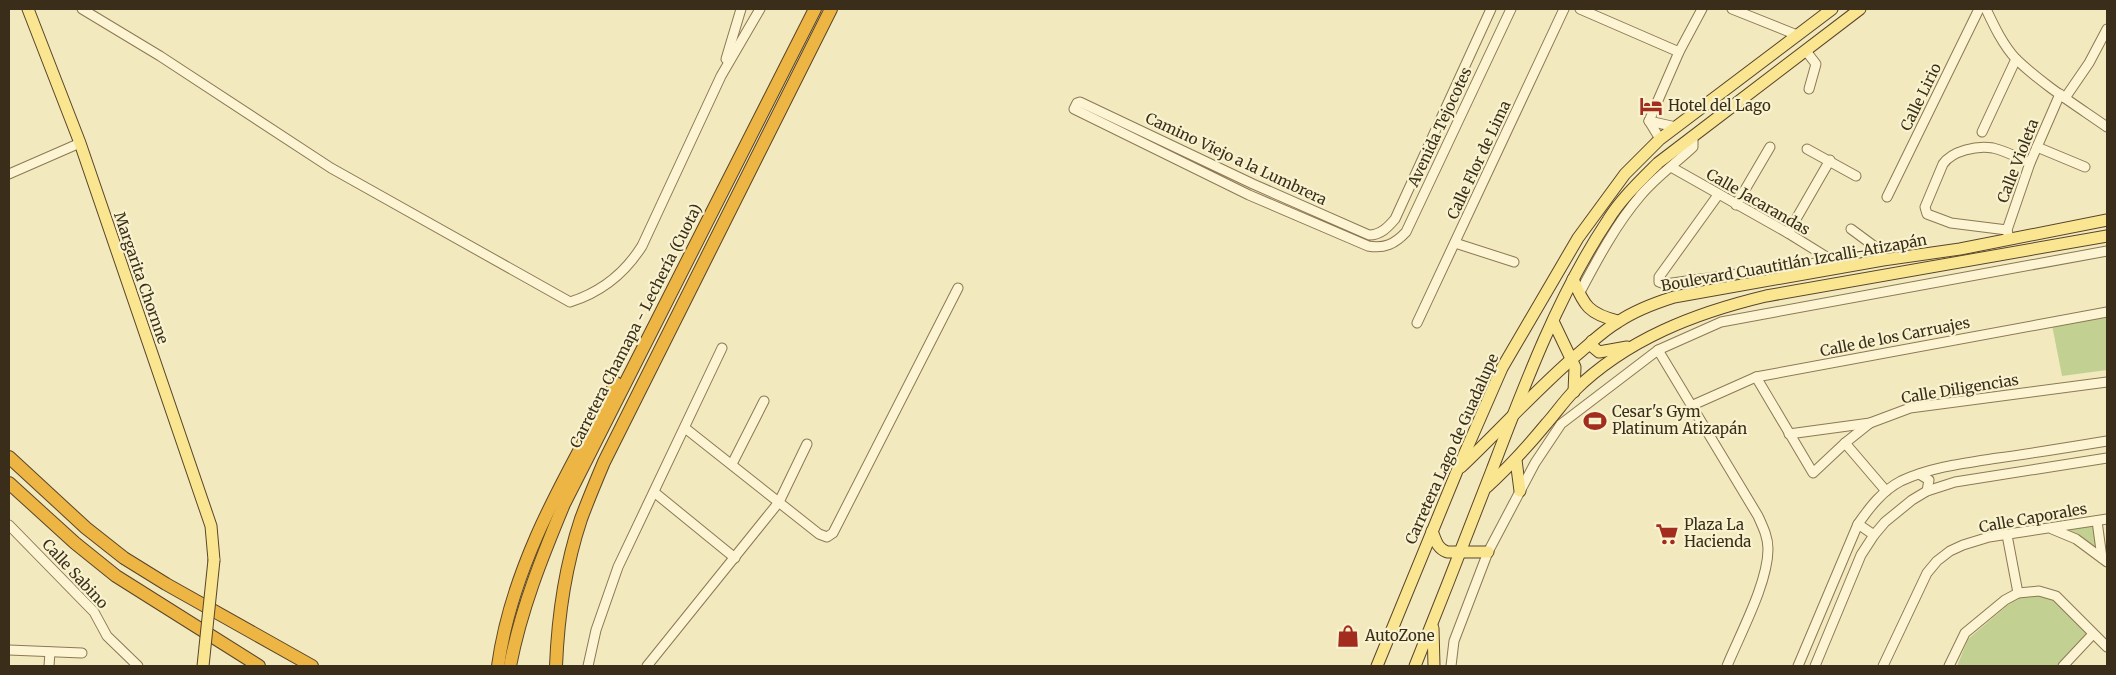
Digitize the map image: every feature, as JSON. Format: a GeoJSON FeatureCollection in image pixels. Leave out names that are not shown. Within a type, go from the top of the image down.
{"type":"FeatureCollection","features":[{"type":"Feature","properties":{"kind":"highway","name":"Carretera Chamapa - Lechería (Cuota)"},"geometry":{"type":"LineString","coordinates":[[510,666],[525,605],[564,504],[814,9]]}},
{"type":"Feature","properties":{"kind":"highway","name":"Carretera Chamapa - Lechería (Cuota)"},"geometry":{"type":"LineString","coordinates":[[556,666],[558,629],[565,581],[581,519],[604,462],[831,9]]}},
{"type":"Feature","properties":{"kind":"highway"},"geometry":{"type":"LineString","coordinates":[[498,666],[502,640],[524,568],[553,500],[634,350],[656,322]]}},
{"type":"Feature","properties":{"kind":"highway"},"geometry":{"type":"LineString","coordinates":[[9,457],[86,528],[124,558],[166,584],[312,666]]}},
{"type":"Feature","properties":{"kind":"highway"},"geometry":{"type":"LineString","coordinates":[[9,483],[75,543],[116,576],[220,640],[251,663],[260,666]]}},
{"type":"Feature","properties":{"kind":"main road","name":"Margarita Chornne"},"geometry":{"type":"LineString","coordinates":[[28,9],[80,143],[210,526],[214,560],[203,666]]}},
{"type":"Feature","properties":{"kind":"main road","name":"Carretera Lago de Guadalupe"},"geometry":{"type":"LineString","coordinates":[[1377,666],[1457,471],[1502,368],[1578,238],[1625,174],[1660,139],[1832,9]]}},
{"type":"Feature","properties":{"kind":"main road"},"geometry":{"type":"LineString","coordinates":[[1415,666],[1512,418],[1573,279],[1608,219],[1618,205],[1658,163],[1860,9]]}},
{"type":"Feature","properties":{"kind":"main road","name":"Boulevard Cuautitlán Izcalli-Atizapán"},"geometry":{"type":"LineString","coordinates":[[1457,471],[1512,418],[1547,380],[1592,341],[1618,321],[1674,297],[1832,265],[1847,266],[1960,249],[2008,234],[2107,220]]}},
{"type":"Feature","properties":{"kind":"main road","name":"Boulevard Cuautitlán Izcalli-Atizapán"},"geometry":{"type":"LineString","coordinates":[[1484,490],[1516,460],[1574,392],[1632,346],[1676,323],[1724,306],[1766,296],[2107,236]]}},
{"type":"Feature","properties":{"kind":"main road"},"geometry":{"type":"LineString","coordinates":[[1573,279],[1579,294],[1589,309],[1602,317],[1618,321]]}},
{"type":"Feature","properties":{"kind":"main road"},"geometry":{"type":"LineString","coordinates":[[1554,322],[1572,359],[1576,378],[1574,392]]}},
{"type":"Feature","properties":{"kind":"main road"},"geometry":{"type":"LineString","coordinates":[[1592,341],[1592,347],[1599,352],[1632,346]]}},
{"type":"Feature","properties":{"kind":"main road"},"geometry":{"type":"LineString","coordinates":[[1516,460],[1520,491]]}},
{"type":"Feature","properties":{"kind":"main road"},"geometry":{"type":"LineString","coordinates":[[1432,532],[1441,550],[1446,552],[1488,552]]}},
{"type":"Feature","properties":{"kind":"main road"},"geometry":{"type":"LineString","coordinates":[[1433,622],[1434,666]]}},
{"type":"Feature","properties":{"kind":"street"},"geometry":{"type":"LineString","coordinates":[[82,9],[160,56],[331,168],[570,302],[586,297],[603,288],[632,262],[642,246],[721,76],[760,9]]}},
{"type":"Feature","properties":{"kind":"street"},"geometry":{"type":"LineString","coordinates":[[721,76],[741,9]]}},
{"type":"Feature","properties":{"kind":"street","name":"Avenida Tejocotes"},"geometry":{"type":"LineString","coordinates":[[1382,231],[1395,218],[1491,9]]}},
{"type":"Feature","properties":{"kind":"street","name":"Avenida Tejocotes"},"geometry":{"type":"LineString","coordinates":[[1383,246],[1399,240],[1406,232],[1511,9]]}},
{"type":"Feature","properties":{"kind":"street","name":"Calle Flor de Lima"},"geometry":{"type":"LineString","coordinates":[[1417,323],[1564,9]]}},
{"type":"Feature","properties":{"kind":"street"},"geometry":{"type":"LineString","coordinates":[[1580,9],[1679,52]]}},
{"type":"Feature","properties":{"kind":"street"},"geometry":{"type":"LineString","coordinates":[[1649,121],[1679,52],[1702,9]]}},
{"type":"Feature","properties":{"kind":"street"},"geometry":{"type":"LineString","coordinates":[[1732,9],[1797,35]]}},
{"type":"Feature","properties":{"kind":"street","name":"Calle Lirio"},"geometry":{"type":"LineString","coordinates":[[1887,197],[1979,9]]}},
{"type":"Feature","properties":{"kind":"street"},"geometry":{"type":"LineString","coordinates":[[1986,9],[2004,43],[2016,59],[2062,96],[2107,127]]}},
{"type":"Feature","properties":{"kind":"street","name":"Calle Violeta"},"geometry":{"type":"LineString","coordinates":[[2008,234],[2030,163],[2037,147],[2062,96],[2089,63],[2107,29]]}},
{"type":"Feature","properties":{"kind":"street"},"geometry":{"type":"LineString","coordinates":[[1806,51],[1816,64],[1809,89]]}},
{"type":"Feature","properties":{"kind":"street"},"geometry":{"type":"LineString","coordinates":[[1982,132],[2016,59]]}},
{"type":"Feature","properties":{"kind":"street","name":"Camino Viejo a la Lumbrera"},"geometry":{"type":"LineString","coordinates":[[1382,231],[1376,235],[1369,235],[1253,184],[1078,102],[1074,109],[1269,204],[1368,246],[1383,246]]}},
{"type":"Feature","properties":{"kind":"street"},"geometry":{"type":"LineString","coordinates":[[1649,121],[1676,127]]}},
{"type":"Feature","properties":{"kind":"street"},"geometry":{"type":"LineString","coordinates":[[1649,121],[1660,139]]}},
{"type":"Feature","properties":{"kind":"street"},"geometry":{"type":"LineString","coordinates":[[1579,294],[1597,260],[1634,204],[1643,193],[1693,147],[1693,140],[1691,138]]}},
{"type":"Feature","properties":{"kind":"street"},"geometry":{"type":"LineString","coordinates":[[9,174],[80,143]]}},
{"type":"Feature","properties":{"kind":"street"},"geometry":{"type":"LineString","coordinates":[[1736,205],[1770,147]]}},
{"type":"Feature","properties":{"kind":"street"},"geometry":{"type":"LineString","coordinates":[[2037,147],[2085,168]]}},
{"type":"Feature","properties":{"kind":"street"},"geometry":{"type":"LineString","coordinates":[[1807,148],[1828,163],[1856,176]]}},
{"type":"Feature","properties":{"kind":"street"},"geometry":{"type":"LineString","coordinates":[[2008,234],[1951,223],[1927,214],[1925,207],[1943,164],[1947,158],[1958,151],[1992,148],[2030,163]]}},
{"type":"Feature","properties":{"kind":"street"},"geometry":{"type":"LineString","coordinates":[[1788,233],[1828,163]]}},
{"type":"Feature","properties":{"kind":"street","name":"Calle Jacarandas"},"geometry":{"type":"LineString","coordinates":[[1671,167],[1788,233],[1832,265]]}},
{"type":"Feature","properties":{"kind":"street"},"geometry":{"type":"LineString","coordinates":[[1718,195],[1659,278],[1660,282],[1665,284],[1832,265]]}},
{"type":"Feature","properties":{"kind":"street"},"geometry":{"type":"LineString","coordinates":[[1851,229],[1878,249],[1883,260]]}},
{"type":"Feature","properties":{"kind":"street"},"geometry":{"type":"LineString","coordinates":[[1455,243],[1514,262]]}},
{"type":"Feature","properties":{"kind":"street"},"geometry":{"type":"LineString","coordinates":[[1450,666],[1454,641],[1488,552],[1534,462],[1561,424],[1658,350],[1721,322],[2107,250]]}},
{"type":"Feature","properties":{"kind":"street"},"geometry":{"type":"LineString","coordinates":[[684,428],[819,534],[827,537],[833,534],[958,288]]}},
{"type":"Feature","properties":{"kind":"street","name":"Calle de los Carruajes"},"geometry":{"type":"LineString","coordinates":[[1693,405],[1756,377],[2107,312]]}},
{"type":"Feature","properties":{"kind":"street"},"geometry":{"type":"LineString","coordinates":[[588,666],[596,630],[618,567],[722,348]]}},
{"type":"Feature","properties":{"kind":"street"},"geometry":{"type":"LineString","coordinates":[[1658,350],[1693,405],[1758,516],[1765,532],[1768,548],[1766,568],[1727,666]]}},
{"type":"Feature","properties":{"kind":"street"},"geometry":{"type":"LineString","coordinates":[[1756,377],[1813,473],[1870,423]]}},
{"type":"Feature","properties":{"kind":"street","name":"Calle Diligencias"},"geometry":{"type":"LineString","coordinates":[[1790,434],[1870,423],[1910,408],[2107,382]]}},
{"type":"Feature","properties":{"kind":"street"},"geometry":{"type":"LineString","coordinates":[[732,464],[764,401]]}},
{"type":"Feature","properties":{"kind":"street"},"geometry":{"type":"LineString","coordinates":[[1798,666],[1858,524],[1872,505],[1886,491],[1919,474],[1949,466],[2107,441]]}},
{"type":"Feature","properties":{"kind":"street"},"geometry":{"type":"LineString","coordinates":[[1845,443],[1886,491]]}},
{"type":"Feature","properties":{"kind":"street"},"geometry":{"type":"LineString","coordinates":[[647,666],[779,502],[808,444]]}},
{"type":"Feature","properties":{"kind":"street"},"geometry":{"type":"LineString","coordinates":[[1815,666],[1861,555],[1874,535],[1898,510],[1927,491],[1955,482],[2107,458]]}},
{"type":"Feature","properties":{"kind":"street"},"geometry":{"type":"LineString","coordinates":[[1919,474],[1928,480],[1927,491]]}},
{"type":"Feature","properties":{"kind":"street"},"geometry":{"type":"LineString","coordinates":[[654,492],[735,558]]}},
{"type":"Feature","properties":{"kind":"street","name":"Calle Caporales"},"geometry":{"type":"LineString","coordinates":[[1883,666],[1927,573],[1937,561],[1950,551],[1989,537],[2107,519]]}},
{"type":"Feature","properties":{"kind":"street"},"geometry":{"type":"LineString","coordinates":[[2096,521],[2105,560]]}},
{"type":"Feature","properties":{"kind":"street"},"geometry":{"type":"LineString","coordinates":[[1858,524],[1874,535]]}},
{"type":"Feature","properties":{"kind":"street","name":"Calle Sabino"},"geometry":{"type":"LineString","coordinates":[[9,525],[94,612],[107,636],[138,666]]}},
{"type":"Feature","properties":{"kind":"street"},"geometry":{"type":"LineString","coordinates":[[2052,528],[2076,539],[2105,560]]}},
{"type":"Feature","properties":{"kind":"street"},"geometry":{"type":"LineString","coordinates":[[2007,535],[2018,593]]}},
{"type":"Feature","properties":{"kind":"street"},"geometry":{"type":"LineString","coordinates":[[1949,666],[1965,633],[2005,600],[2018,593],[2039,591],[2056,596],[2107,647]]}},
{"type":"Feature","properties":{"kind":"street"},"geometry":{"type":"LineString","coordinates":[[2063,666],[2093,634]]}},
{"type":"Feature","properties":{"kind":"street"},"geometry":{"type":"LineString","coordinates":[[9,650],[82,653]]}},
{"type":"Feature","properties":{"kind":"street"},"geometry":{"type":"LineString","coordinates":[[49,666],[50,652]]}},
{"type":"Feature","properties":{"kind":"green space"},"geometry":{"type":"Polygon","coordinates":[[[2107,316],[2107,370],[2062,376],[2052,325],[2107,316]]]}},
{"type":"Feature","properties":{"kind":"green space"},"geometry":{"type":"Polygon","coordinates":[[[2095,523],[2100,553],[2061,530],[2095,523]]]}},
{"type":"Feature","properties":{"kind":"green space"},"geometry":{"type":"Polygon","coordinates":[[[2039,594],[2055,598],[2089,633],[2060,666],[1957,666],[1968,639],[2016,598],[2039,594]]]}},
{"type":"Feature","properties":{"kind":"place","name":"Hotel del Lago"},"geometry":{"type":"Point","coordinates":[1651,106]}},
{"type":"Feature","properties":{"kind":"place","name":"Cesar's Gym Platinum Atizapán"},"geometry":{"type":"Point","coordinates":[1595,421]}},
{"type":"Feature","properties":{"kind":"place","name":"Plaza La Hacienda"},"geometry":{"type":"Point","coordinates":[1667,534]}},
{"type":"Feature","properties":{"kind":"place","name":"AutoZone"},"geometry":{"type":"Point","coordinates":[1348,636]}}]}
